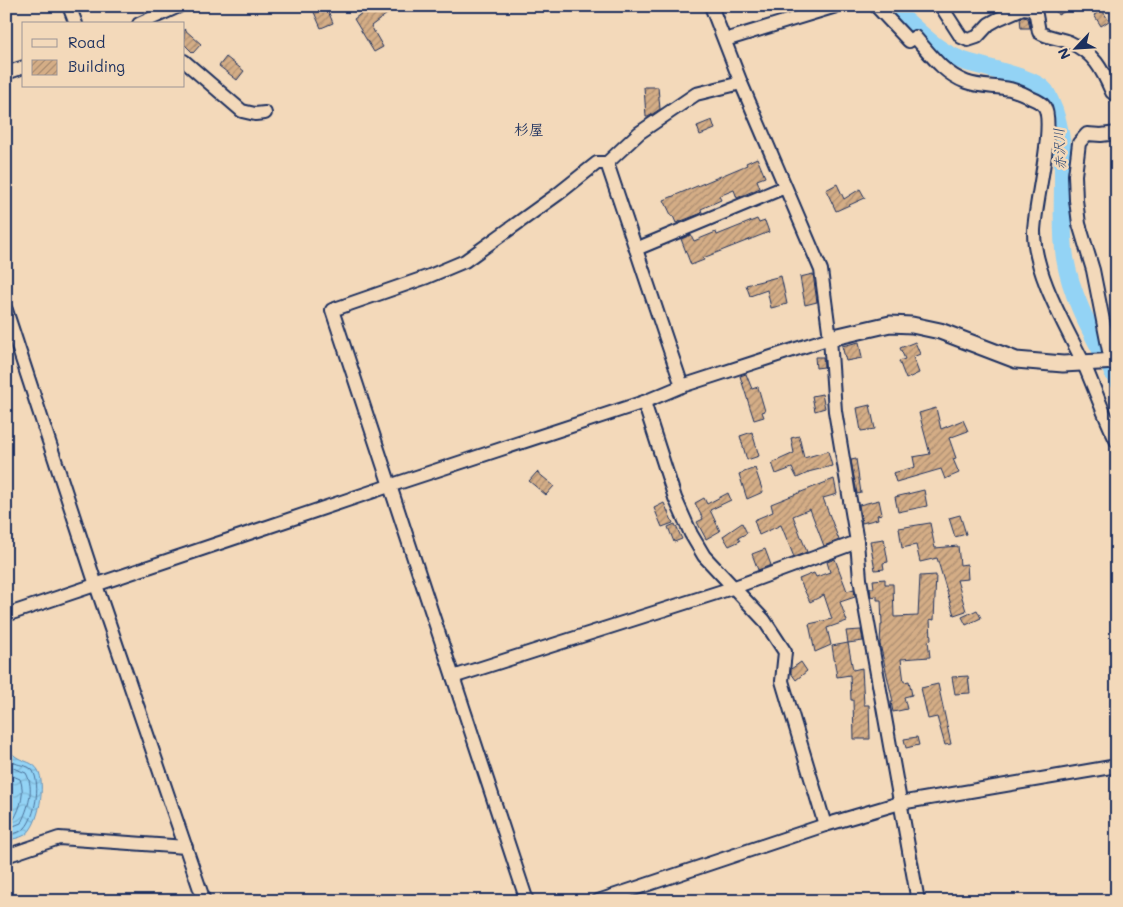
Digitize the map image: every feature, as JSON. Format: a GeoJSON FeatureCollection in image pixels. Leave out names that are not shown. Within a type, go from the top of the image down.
{"type":"FeatureCollection","features":[{"type":"Feature","properties":{"kind":"street"},"geometry":{"type":"LineString","coordinates":[[69,6],[75,22]]}},
{"type":"Feature","properties":{"kind":"street"},"geometry":{"type":"LineString","coordinates":[[147,22],[179,6]]}},
{"type":"Feature","properties":{"kind":"street"},"geometry":{"type":"LineString","coordinates":[[711,6],[741,83],[821,270],[830,338],[835,412],[857,542],[860,579],[918,901]]}},
{"type":"Feature","properties":{"kind":"street"},"geometry":{"type":"LineString","coordinates":[[725,40],[836,6]]}},
{"type":"Feature","properties":{"kind":"street"},"geometry":{"type":"LineString","coordinates":[[876,6],[909,41],[915,37],[939,64],[951,74],[967,82],[1012,89],[1040,102],[1044,106],[1048,119],[1042,178],[1036,202],[1035,253],[1053,302],[1086,363],[1117,442]]}},
{"type":"Feature","properties":{"kind":"street"},"geometry":{"type":"LineString","coordinates":[[941,6],[961,36],[968,40],[977,37],[989,24],[998,19],[1023,8],[1032,9],[1036,16],[1039,32],[1069,42],[1095,59],[1112,92],[1117,96]]}},
{"type":"Feature","properties":{"kind":"street"},"geometry":{"type":"LineString","coordinates":[[185,62],[242,111],[255,114],[265,113]]}},
{"type":"Feature","properties":{"kind":"street"},"geometry":{"type":"LineString","coordinates":[[6,73],[22,68]]}},
{"type":"Feature","properties":{"kind":"street"},"geometry":{"type":"LineString","coordinates":[[527,901],[332,310],[427,278],[465,261],[558,194],[597,163],[607,163],[639,133],[696,94],[741,83]]}},
{"type":"Feature","properties":{"kind":"street"},"geometry":{"type":"LineString","coordinates":[[6,615],[644,402],[682,386],[830,338],[890,324],[912,325],[940,331],[1016,360],[1063,364],[1114,361],[1093,270],[1079,224],[1075,175],[1078,142],[1087,134],[1101,136],[1117,133]]}},
{"type":"Feature","properties":{"kind":"street"},"geometry":{"type":"LineString","coordinates":[[607,163],[682,386]]}},
{"type":"Feature","properties":{"kind":"street"},"geometry":{"type":"LineString","coordinates":[[636,249],[785,186]]}},
{"type":"Feature","properties":{"kind":"street"},"geometry":{"type":"LineString","coordinates":[[6,310],[96,585],[204,901]]}},
{"type":"Feature","properties":{"kind":"street"},"geometry":{"type":"LineString","coordinates":[[644,402],[675,498],[691,534],[704,556],[764,620],[785,652],[782,682],[825,825]]}},
{"type":"Feature","properties":{"kind":"street"},"geometry":{"type":"LineString","coordinates":[[453,677],[735,587],[857,542]]}},
{"type":"Feature","properties":{"kind":"street"},"geometry":{"type":"LineString","coordinates":[[598,901],[825,825],[900,803],[1117,766]]}},
{"type":"Feature","properties":{"kind":"street"},"geometry":{"type":"LineString","coordinates":[[6,856],[59,838],[186,847]]}},
{"type":"Feature","properties":{"kind":"water"},"geometry":{"type":"Polygon","coordinates":[[[6,748],[16,757],[36,767],[40,776],[41,794],[37,814],[30,830],[23,836],[6,841],[6,748]]]}},
{"type":"Feature","properties":{"kind":"building"},"geometry":{"type":"Polygon","coordinates":[[[326,6],[333,23],[321,28],[313,10],[326,6]]]}},
{"type":"Feature","properties":{"kind":"building"},"geometry":{"type":"Polygon","coordinates":[[[371,6],[382,6],[387,14],[371,26],[383,47],[374,52],[354,19],[371,6]]]}},
{"type":"Feature","properties":{"kind":"building"},"geometry":{"type":"Polygon","coordinates":[[[1053,6],[1075,6],[1058,15],[1053,6]]]}},
{"type":"Feature","properties":{"kind":"building"},"geometry":{"type":"Polygon","coordinates":[[[1102,10],[1109,21],[1101,26],[1094,15],[1102,10]]]}},
{"type":"Feature","properties":{"kind":"building"},"geometry":{"type":"Polygon","coordinates":[[[1020,18],[1028,18],[1030,28],[1021,28],[1020,18]]]}},
{"type":"Feature","properties":{"kind":"building"},"geometry":{"type":"Polygon","coordinates":[[[185,30],[201,44],[193,53],[185,45],[185,30]]]}},
{"type":"Feature","properties":{"kind":"building"},"geometry":{"type":"Polygon","coordinates":[[[226,57],[244,71],[237,80],[219,66],[226,57]]]}},
{"type":"Feature","properties":{"kind":"building"},"geometry":{"type":"Polygon","coordinates":[[[644,87],[658,87],[660,109],[648,117],[646,117],[644,87]]]}},
{"type":"Feature","properties":{"kind":"building"},"geometry":{"type":"Polygon","coordinates":[[[712,120],[715,129],[700,135],[697,126],[712,120]]]}},
{"type":"Feature","properties":{"kind":"building"},"geometry":{"type":"Polygon","coordinates":[[[757,158],[765,177],[757,180],[760,188],[737,198],[734,190],[719,196],[721,200],[701,209],[702,213],[676,223],[664,200],[747,165],[746,163],[757,158]]]}},
{"type":"Feature","properties":{"kind":"building"},"geometry":{"type":"Polygon","coordinates":[[[837,184],[844,199],[860,189],[865,198],[836,211],[826,190],[837,184]]]}},
{"type":"Feature","properties":{"kind":"building"},"geometry":{"type":"Polygon","coordinates":[[[757,219],[759,223],[765,221],[769,232],[703,258],[704,260],[691,265],[681,239],[691,235],[694,241],[716,232],[717,235],[757,219]]]}},
{"type":"Feature","properties":{"kind":"building"},"geometry":{"type":"Polygon","coordinates":[[[813,274],[817,302],[805,305],[800,277],[813,274]]]}},
{"type":"Feature","properties":{"kind":"building"},"geometry":{"type":"Polygon","coordinates":[[[781,276],[787,304],[771,308],[767,290],[750,296],[746,285],[781,276]]]}},
{"type":"Feature","properties":{"kind":"building"},"geometry":{"type":"Polygon","coordinates":[[[859,342],[862,358],[846,361],[842,346],[859,342]]]}},
{"type":"Feature","properties":{"kind":"building"},"geometry":{"type":"Polygon","coordinates":[[[915,342],[920,354],[913,357],[919,373],[906,379],[899,361],[905,359],[900,348],[915,342]]]}},
{"type":"Feature","properties":{"kind":"building"},"geometry":{"type":"Polygon","coordinates":[[[815,357],[823,357],[824,367],[816,368],[815,357]]]}},
{"type":"Feature","properties":{"kind":"building"},"geometry":{"type":"Polygon","coordinates":[[[746,374],[752,389],[758,387],[765,411],[762,412],[764,417],[754,420],[740,376],[746,374]]]}},
{"type":"Feature","properties":{"kind":"building"},"geometry":{"type":"Polygon","coordinates":[[[822,394],[825,408],[815,411],[812,396],[822,394]]]}},
{"type":"Feature","properties":{"kind":"building"},"geometry":{"type":"Polygon","coordinates":[[[870,405],[875,429],[861,431],[857,408],[870,405]]]}},
{"type":"Feature","properties":{"kind":"building"},"geometry":{"type":"Polygon","coordinates":[[[936,408],[941,429],[963,420],[968,431],[949,438],[956,458],[953,459],[959,473],[945,479],[941,469],[896,482],[893,473],[915,467],[913,457],[930,454],[919,413],[936,408]]]}},
{"type":"Feature","properties":{"kind":"building"},"geometry":{"type":"Polygon","coordinates":[[[752,432],[759,456],[747,460],[740,436],[752,432]]]}},
{"type":"Feature","properties":{"kind":"building"},"geometry":{"type":"Polygon","coordinates":[[[799,436],[804,458],[828,451],[832,466],[808,472],[797,478],[792,468],[776,474],[772,463],[794,453],[791,438],[799,436]]]}},
{"type":"Feature","properties":{"kind":"building"},"geometry":{"type":"Polygon","coordinates":[[[856,459],[861,493],[857,494],[851,460],[856,459]]]}},
{"type":"Feature","properties":{"kind":"building"},"geometry":{"type":"Polygon","coordinates":[[[755,468],[763,492],[747,499],[739,474],[755,468]]]}},
{"type":"Feature","properties":{"kind":"building"},"geometry":{"type":"Polygon","coordinates":[[[537,472],[554,486],[546,495],[529,481],[537,472]]]}},
{"type":"Feature","properties":{"kind":"building"},"geometry":{"type":"Polygon","coordinates":[[[834,479],[837,494],[823,498],[839,540],[824,546],[810,509],[793,516],[807,552],[794,557],[781,525],[759,535],[754,520],[773,512],[771,504],[834,479]]]}},
{"type":"Feature","properties":{"kind":"building"},"geometry":{"type":"Polygon","coordinates":[[[924,490],[927,506],[898,512],[895,497],[924,490]]]}},
{"type":"Feature","properties":{"kind":"building"},"geometry":{"type":"Polygon","coordinates":[[[728,493],[731,500],[710,510],[720,531],[706,539],[697,522],[703,519],[695,503],[704,498],[707,504],[728,493]]]}},
{"type":"Feature","properties":{"kind":"building"},"geometry":{"type":"Polygon","coordinates":[[[879,500],[882,514],[877,515],[878,519],[862,523],[859,505],[879,500]]]}},
{"type":"Feature","properties":{"kind":"building"},"geometry":{"type":"Polygon","coordinates":[[[664,503],[673,523],[662,527],[654,508],[664,503]]]}},
{"type":"Feature","properties":{"kind":"building"},"geometry":{"type":"Polygon","coordinates":[[[960,515],[966,534],[955,537],[949,518],[960,515]]]}},
{"type":"Feature","properties":{"kind":"building"},"geometry":{"type":"Polygon","coordinates":[[[742,523],[747,533],[738,538],[740,541],[729,546],[723,536],[742,523]]]}},
{"type":"Feature","properties":{"kind":"building"},"geometry":{"type":"Polygon","coordinates":[[[930,523],[935,548],[958,546],[960,565],[967,564],[968,579],[957,580],[966,611],[954,615],[937,558],[920,562],[916,545],[902,548],[899,528],[930,523]]]}},
{"type":"Feature","properties":{"kind":"building"},"geometry":{"type":"Polygon","coordinates":[[[675,524],[682,539],[674,542],[668,527],[675,524]]]}},
{"type":"Feature","properties":{"kind":"building"},"geometry":{"type":"Polygon","coordinates":[[[884,539],[888,562],[883,563],[884,569],[875,570],[870,541],[884,539]]]}},
{"type":"Feature","properties":{"kind":"building"},"geometry":{"type":"Polygon","coordinates":[[[765,549],[771,565],[758,570],[752,554],[765,549]]]}},
{"type":"Feature","properties":{"kind":"building"},"geometry":{"type":"Polygon","coordinates":[[[835,559],[847,591],[854,589],[855,597],[840,602],[847,621],[827,628],[831,645],[815,652],[809,624],[832,619],[824,595],[810,602],[799,579],[814,573],[816,577],[830,572],[827,562],[835,559]]]}},
{"type":"Feature","properties":{"kind":"building"},"geometry":{"type":"Polygon","coordinates":[[[936,575],[934,620],[930,619],[931,640],[928,641],[930,657],[901,659],[904,682],[909,681],[912,695],[904,697],[907,709],[893,712],[891,702],[893,702],[880,644],[882,625],[881,600],[877,600],[877,596],[871,597],[870,588],[874,588],[873,580],[885,579],[885,584],[893,584],[894,617],[918,616],[920,576],[936,575]]]}},
{"type":"Feature","properties":{"kind":"building"},"geometry":{"type":"Polygon","coordinates":[[[977,610],[981,618],[966,625],[962,617],[977,610]]]}},
{"type":"Feature","properties":{"kind":"building"},"geometry":{"type":"Polygon","coordinates":[[[861,630],[863,641],[848,643],[846,631],[861,630]]]}},
{"type":"Feature","properties":{"kind":"building"},"geometry":{"type":"Polygon","coordinates":[[[848,643],[853,670],[862,668],[864,705],[869,705],[870,739],[854,739],[850,675],[837,677],[832,646],[848,643]]]}},
{"type":"Feature","properties":{"kind":"building"},"geometry":{"type":"Polygon","coordinates":[[[801,662],[807,671],[796,680],[791,673],[791,669],[801,662]]]}},
{"type":"Feature","properties":{"kind":"building"},"geometry":{"type":"Polygon","coordinates":[[[968,676],[970,693],[955,694],[952,677],[968,676]]]}},
{"type":"Feature","properties":{"kind":"building"},"geometry":{"type":"Polygon","coordinates":[[[938,684],[951,744],[945,745],[937,717],[928,719],[921,688],[938,684]]]}},
{"type":"Feature","properties":{"kind":"building"},"geometry":{"type":"Polygon","coordinates":[[[917,737],[919,745],[906,748],[904,739],[917,737]]]}},
{"type":"Feature","properties":{"kind":"waterway","name":"赤沢川"},"geometry":{"type":"LineString","coordinates":[[888,6],[931,43],[950,55],[1030,81],[1046,92],[1057,119],[1061,139],[1063,158],[1063,239],[1068,274],[1079,306],[1117,380]]}},
{"type":"Feature","properties":{"kind":"district","name":"杉屋"},"geometry":{"type":"Point","coordinates":[529,129]}}]}
